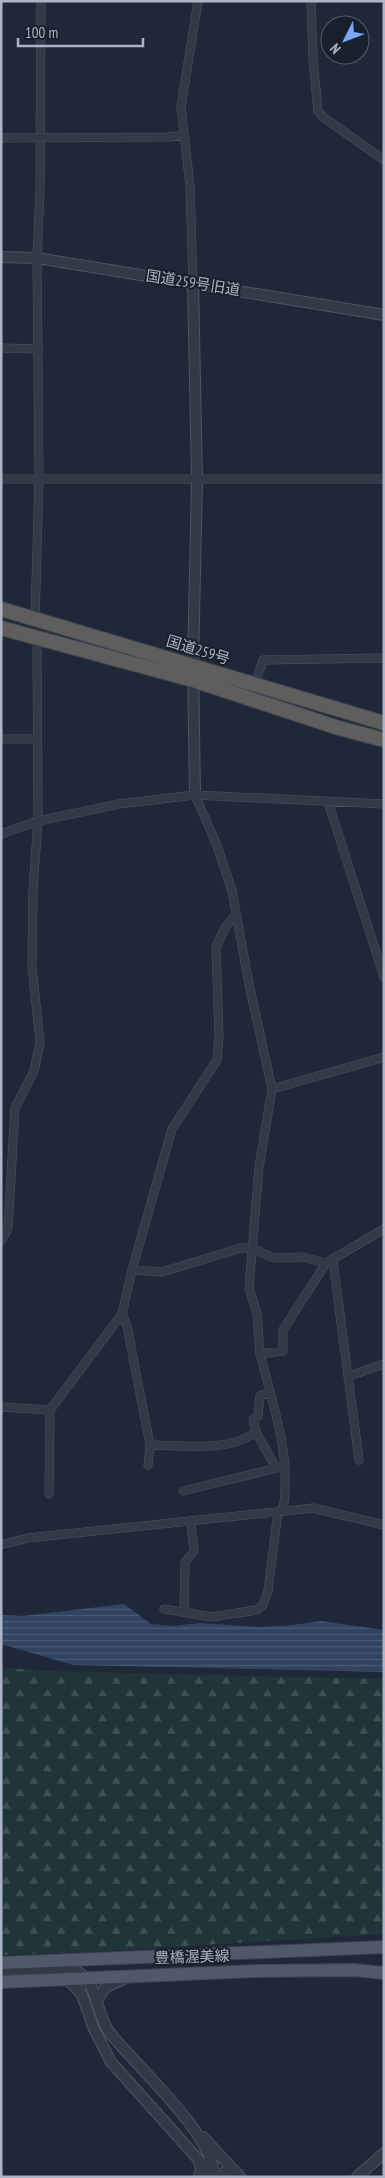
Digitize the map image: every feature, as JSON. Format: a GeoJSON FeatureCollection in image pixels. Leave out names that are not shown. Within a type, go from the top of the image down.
{"type":"FeatureCollection","features":[{"type":"Feature","properties":{"kind":"highway","name":"国道259号"},"geometry":{"type":"LineString","coordinates":[[1,609],[384,723]]}},
{"type":"Feature","properties":{"kind":"highway","name":"国道259号"},"geometry":{"type":"LineString","coordinates":[[1,628],[193,680],[339,728],[384,740]]}},
{"type":"Feature","properties":{"kind":"main road","name":"豊橋渥美線"},"geometry":{"type":"LineString","coordinates":[[1,1963],[384,1947]]}},
{"type":"Feature","properties":{"kind":"main road","name":"豊橋渥美線"},"geometry":{"type":"LineString","coordinates":[[1,1982],[277,1971],[354,1970],[384,1973]]}},
{"type":"Feature","properties":{"kind":"street"},"geometry":{"type":"LineString","coordinates":[[35,619],[39,479],[37,258],[41,1]]}},
{"type":"Feature","properties":{"kind":"street"},"geometry":{"type":"LineString","coordinates":[[164,1609],[212,1617],[257,1610],[263,1605],[268,1591],[281,1510],[287,1488],[281,1436],[260,1354],[257,1313],[249,1288],[259,1167],[272,1089],[232,891],[216,843],[195,795],[193,665],[197,479],[190,186],[181,107],[198,1]]}},
{"type":"Feature","properties":{"kind":"street"},"geometry":{"type":"LineString","coordinates":[[311,1],[313,59],[318,111],[323,117],[384,160]]}},
{"type":"Feature","properties":{"kind":"street"},"geometry":{"type":"LineString","coordinates":[[1,138],[168,137],[184,135]]}},
{"type":"Feature","properties":{"kind":"street","name":"国道259号旧道"},"geometry":{"type":"LineString","coordinates":[[1,257],[37,258],[384,316]]}},
{"type":"Feature","properties":{"kind":"street"},"geometry":{"type":"LineString","coordinates":[[1,348],[39,349]]}},
{"type":"Feature","properties":{"kind":"street"},"geometry":{"type":"LineString","coordinates":[[1,479],[384,479]]}},
{"type":"Feature","properties":{"kind":"street"},"geometry":{"type":"LineString","coordinates":[[1,1241],[8,1228],[16,1108],[34,1071],[40,1042],[32,967],[33,889],[38,821],[37,638]]}},
{"type":"Feature","properties":{"kind":"street"},"geometry":{"type":"LineString","coordinates":[[255,684],[263,660],[384,658]]}},
{"type":"Feature","properties":{"kind":"street"},"geometry":{"type":"LineString","coordinates":[[1,739],[37,739]]}},
{"type":"Feature","properties":{"kind":"street"},"geometry":{"type":"LineString","coordinates":[[1,834],[38,821],[119,804],[195,795],[384,804]]}},
{"type":"Feature","properties":{"kind":"street"},"geometry":{"type":"LineString","coordinates":[[328,802],[384,977]]}},
{"type":"Feature","properties":{"kind":"street"},"geometry":{"type":"LineString","coordinates":[[49,1494],[50,1410],[122,1314],[132,1270],[172,1129],[217,1060],[219,1036],[216,947],[225,928],[236,914]]}},
{"type":"Feature","properties":{"kind":"street"},"geometry":{"type":"LineString","coordinates":[[272,1089],[384,1057]]}},
{"type":"Feature","properties":{"kind":"street"},"geometry":{"type":"LineString","coordinates":[[260,1354],[284,1351],[283,1330],[330,1262],[384,1229]]}},
{"type":"Feature","properties":{"kind":"street"},"geometry":{"type":"LineString","coordinates":[[132,1270],[162,1272],[241,1248],[252,1248],[274,1258],[302,1257],[330,1262]]}},
{"type":"Feature","properties":{"kind":"street"},"geometry":{"type":"LineString","coordinates":[[330,1262],[349,1376],[359,1460]]}},
{"type":"Feature","properties":{"kind":"street"},"geometry":{"type":"LineString","coordinates":[[122,1314],[127,1326],[150,1445],[148,1465]]}},
{"type":"Feature","properties":{"kind":"street"},"geometry":{"type":"LineString","coordinates":[[349,1376],[384,1364]]}},
{"type":"Feature","properties":{"kind":"street"},"geometry":{"type":"LineString","coordinates":[[270,1392],[260,1396],[258,1416],[253,1419],[256,1432],[276,1468]]}},
{"type":"Feature","properties":{"kind":"street"},"geometry":{"type":"LineString","coordinates":[[1,1407],[50,1410]]}},
{"type":"Feature","properties":{"kind":"street"},"geometry":{"type":"LineString","coordinates":[[150,1445],[224,1444],[245,1440],[256,1432]]}},
{"type":"Feature","properties":{"kind":"street"},"geometry":{"type":"LineString","coordinates":[[183,1491],[285,1466]]}},
{"type":"Feature","properties":{"kind":"street"},"geometry":{"type":"LineString","coordinates":[[1,1545],[28,1538],[191,1523],[281,1510],[313,1508],[384,1524]]}},
{"type":"Feature","properties":{"kind":"street"},"geometry":{"type":"LineString","coordinates":[[184,1612],[185,1562],[194,1551],[191,1523]]}},
{"type":"Feature","properties":{"kind":"street"},"geometry":{"type":"LineString","coordinates":[[91,2019],[88,1978],[93,1965],[103,1958]]}},
{"type":"Feature","properties":{"kind":"street"},"geometry":{"type":"LineString","coordinates":[[1,1970],[66,1968],[76,1969],[88,1978],[100,2016],[109,2031],[188,2121],[239,2175]]}},
{"type":"Feature","properties":{"kind":"street"},"geometry":{"type":"LineString","coordinates":[[96,2001],[106,1987],[132,1976]]}},
{"type":"Feature","properties":{"kind":"street"},"geometry":{"type":"LineString","coordinates":[[61,1979],[70,1982],[77,1989],[91,2019],[98,2040],[111,2062],[213,2176]]}},
{"type":"Feature","properties":{"kind":"street"},"geometry":{"type":"LineString","coordinates":[[188,2121],[212,2162],[213,2176]]}},
{"type":"Feature","properties":{"kind":"street"},"geometry":{"type":"LineString","coordinates":[[357,2177],[384,2153]]}},
{"type":"Feature","properties":{"kind":"street"},"geometry":{"type":"LineString","coordinates":[[198,2158],[201,2168],[199,2177]]}},
{"type":"Feature","properties":{"kind":"street"},"geometry":{"type":"LineString","coordinates":[[213,2176],[228,2171],[239,2175]]}},
{"type":"Feature","properties":{"kind":"green space"},"geometry":{"type":"Polygon","coordinates":[[[1,1667],[46,1671],[384,1679],[384,1934],[89,1952],[1,1955],[1,1667]]]}},
{"type":"Feature","properties":{"kind":"water"},"geometry":{"type":"Polygon","coordinates":[[[124,1604],[151,1624],[173,1626],[200,1623],[260,1627],[321,1621],[384,1630],[384,1672],[73,1665],[1,1644],[1,1615],[23,1616],[124,1604]]]}}]}
